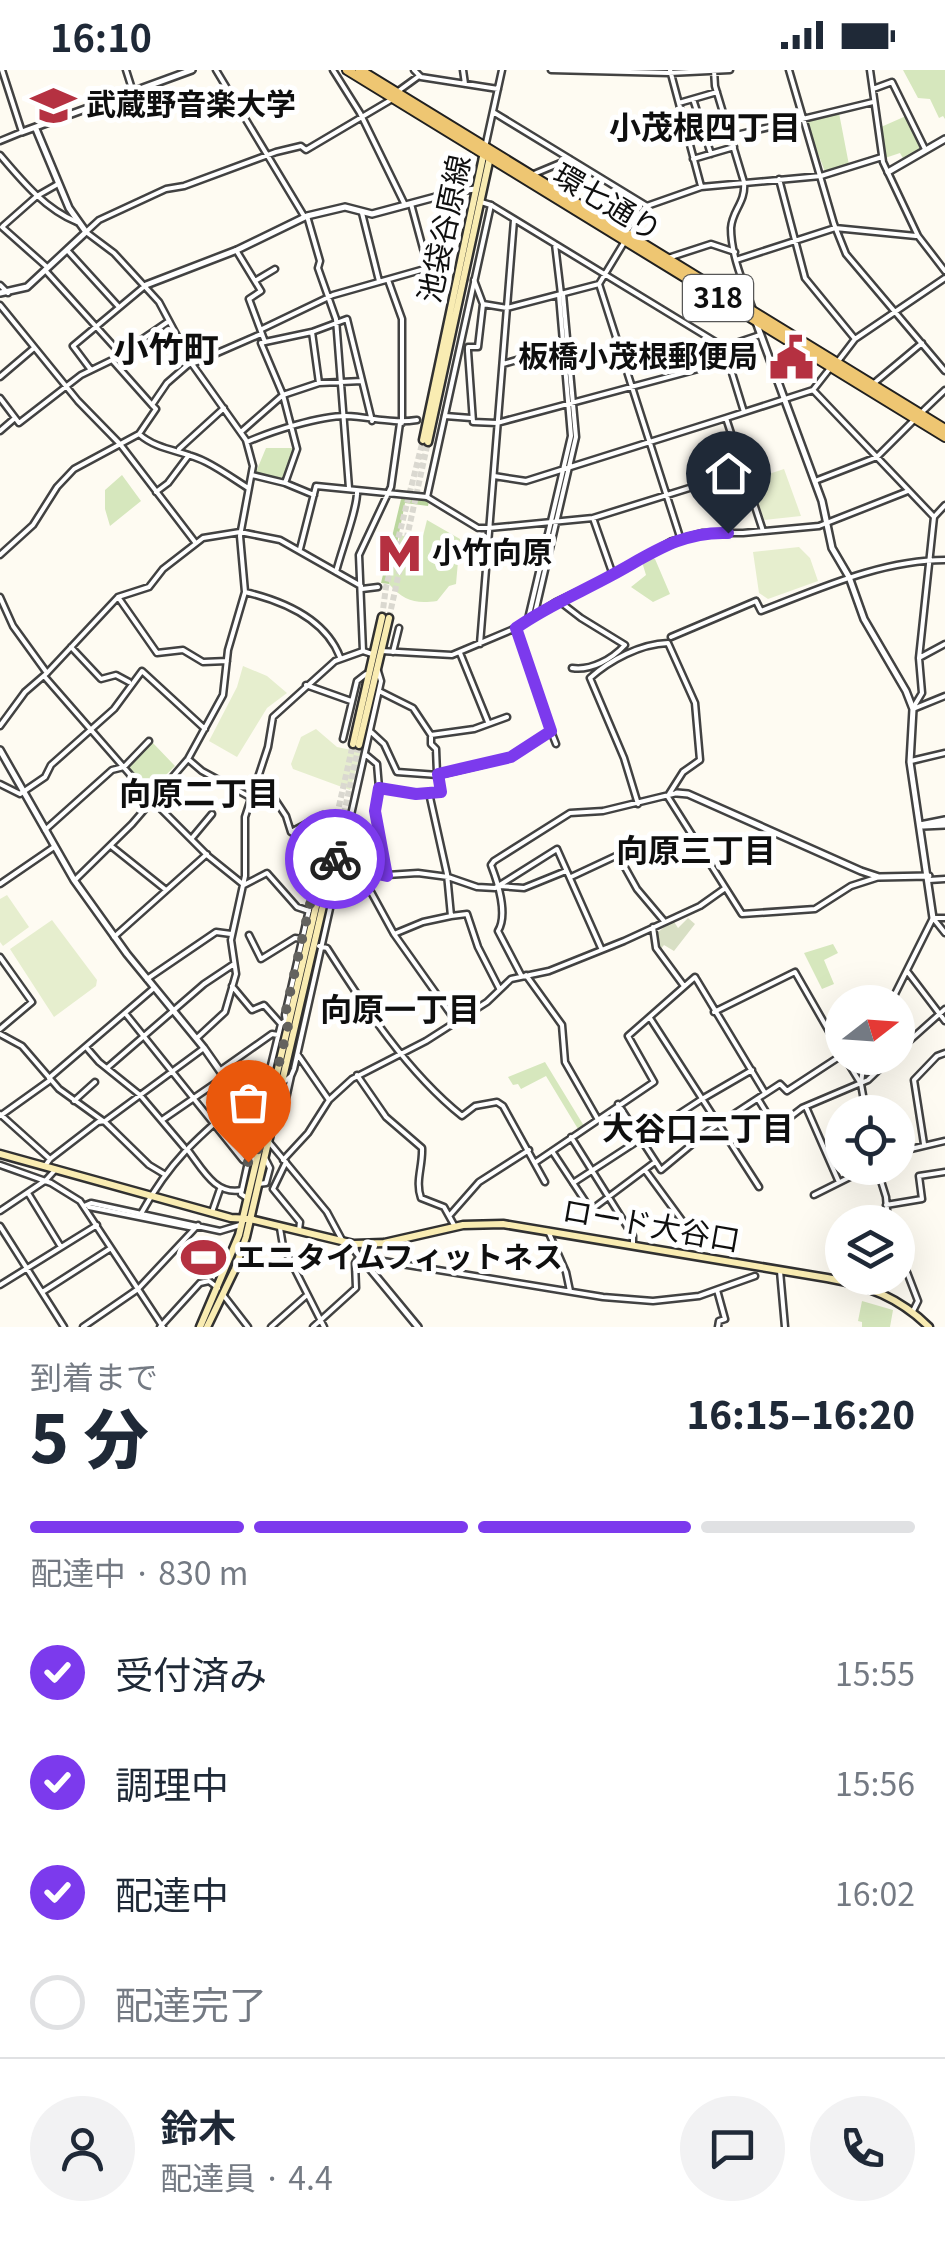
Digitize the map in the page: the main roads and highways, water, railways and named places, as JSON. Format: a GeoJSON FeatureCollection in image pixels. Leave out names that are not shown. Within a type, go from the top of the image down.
{"type":"FeatureCollection","features":[{"type":"Feature","properties":{"kind":"main road","name":"環七通り"},"geometry":{"type":"LineString","coordinates":[[348,70],[395,95]]}},
{"type":"Feature","properties":{"kind":"main road","name":"環七通り"},"geometry":{"type":"LineString","coordinates":[[360,70],[486,153],[945,429]]}},
{"type":"Feature","properties":{"kind":"main road","name":"環七通り"},"geometry":{"type":"LineString","coordinates":[[486,153],[532,174],[755,317]]}},
{"type":"Feature","properties":{"kind":"main road","name":"池袋谷原線"},"geometry":{"type":"LineString","coordinates":[[486,153],[486,182],[425,441],[476,190],[486,153]]}},
{"type":"Feature","properties":{"kind":"main road"},"geometry":{"type":"LineString","coordinates":[[476,190],[486,182]]}},
{"type":"Feature","properties":{"kind":"main road","name":"環七通り"},"geometry":{"type":"LineString","coordinates":[[834,364],[873,384],[945,437]]}},
{"type":"Feature","properties":{"kind":"main road"},"geometry":{"type":"LineString","coordinates":[[356,744],[386,617]]}},
{"type":"Feature","properties":{"kind":"main road"},"geometry":{"type":"LineString","coordinates":[[200,1327],[239,1260],[245,1194],[260,1128],[285,1023],[332,866],[270,1142],[256,1159],[258,1184],[244,1221]]}},
{"type":"Feature","properties":{"kind":"main road","name":"ロード大谷口"},"geometry":{"type":"LineString","coordinates":[[0,1154],[48,1163],[56,1169],[212,1213],[349,1244],[384,1243],[454,1226],[503,1224],[825,1276]]}},
{"type":"Feature","properties":{"kind":"main road"},"geometry":{"type":"LineString","coordinates":[[207,1327],[221,1292]]}},
{"type":"Feature","properties":{"kind":"main road","name":"ロード大谷口"},"geometry":{"type":"LineString","coordinates":[[883,1295],[913,1312],[929,1327]]}},
{"type":"Feature","properties":{"kind":"tunnel"},"geometry":{"type":"LineString","coordinates":[[382,617],[423,440]]}},
{"type":"Feature","properties":{"kind":"tunnel"},"geometry":{"type":"LineString","coordinates":[[389,618],[428,442]]}},
{"type":"Feature","properties":{"kind":"tunnel"},"geometry":{"type":"LineString","coordinates":[[325,868],[353,744]]}},
{"type":"Feature","properties":{"kind":"tunnel"},"geometry":{"type":"LineString","coordinates":[[332,867],[359,745]]}},
{"type":"Feature","properties":{"kind":"place","name":"武蔵野音楽大学"},"geometry":{"type":"Point","coordinates":[53,105]}},
{"type":"Feature","properties":{"kind":"place","name":"板橋小茂根郵便局"},"geometry":{"type":"Point","coordinates":[791,357]}},
{"type":"Feature","properties":{"kind":"place","name":"小竹向原"},"geometry":{"type":"Point","coordinates":[399,553]}},
{"type":"Feature","properties":{"kind":"place","name":"エニタイムフィットネス"},"geometry":{"type":"Point","coordinates":[203,1258]}},
{"type":"Feature","properties":{"kind":"district","name":"小茂根四丁目"},"geometry":{"type":"Point","coordinates":[705,128]}},
{"type":"Feature","properties":{"kind":"district","name":"小竹町"},"geometry":{"type":"Point","coordinates":[166,350]}},
{"type":"Feature","properties":{"kind":"district","name":"向原二丁目"},"geometry":{"type":"Point","coordinates":[199,794]}},
{"type":"Feature","properties":{"kind":"district","name":"向原三丁目"},"geometry":{"type":"Point","coordinates":[696,851]}},
{"type":"Feature","properties":{"kind":"district","name":"向原一丁目"},"geometry":{"type":"Point","coordinates":[400,1010]}},
{"type":"Feature","properties":{"kind":"district","name":"大谷口二丁目"},"geometry":{"type":"Point","coordinates":[698,1129]}}]}
